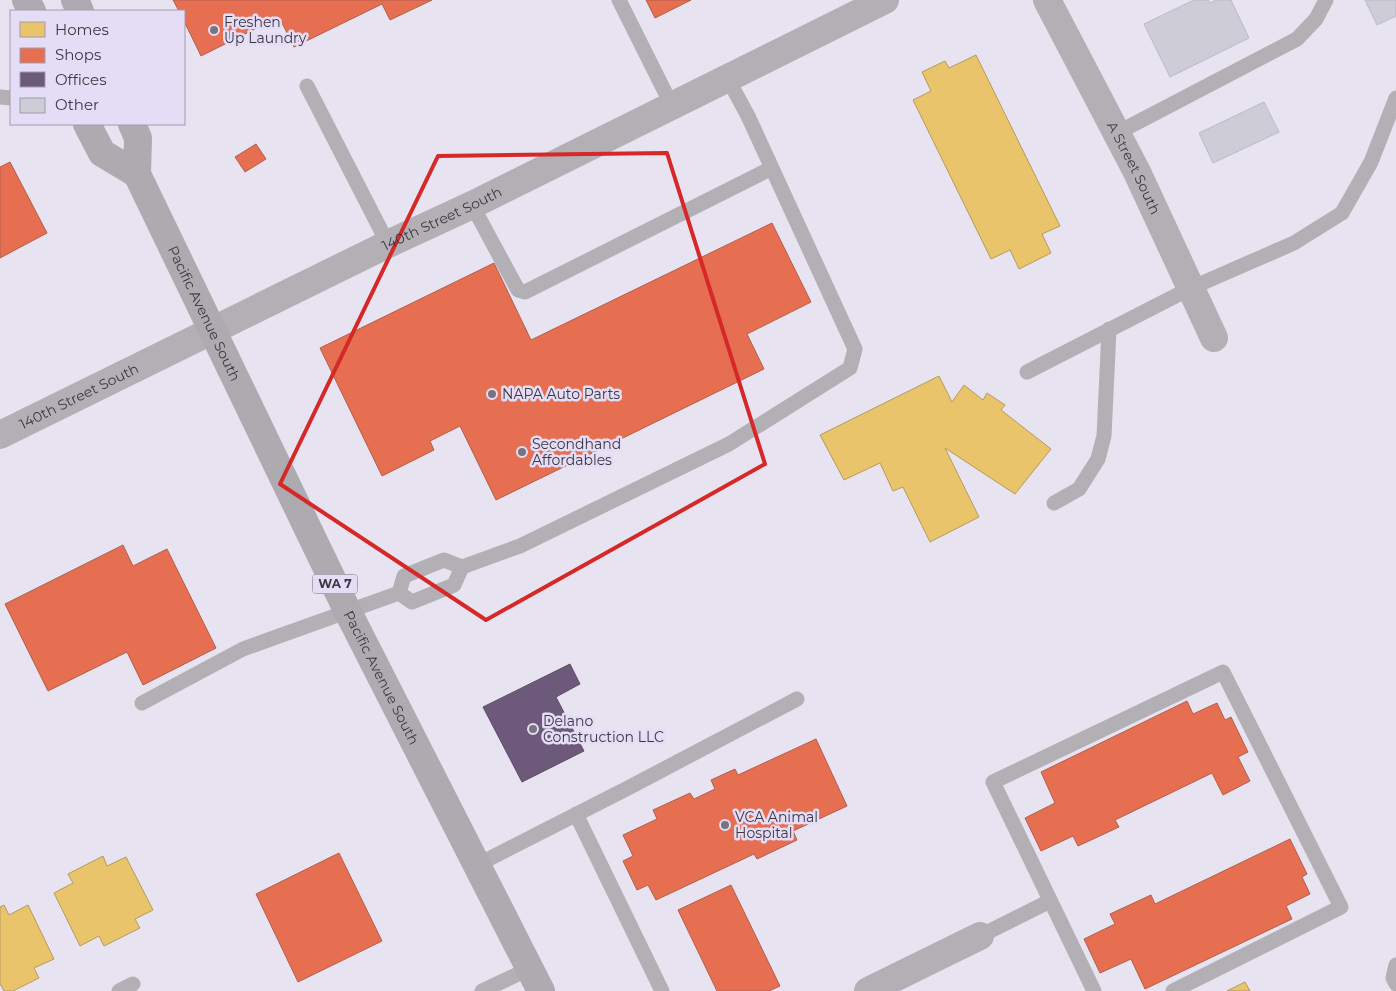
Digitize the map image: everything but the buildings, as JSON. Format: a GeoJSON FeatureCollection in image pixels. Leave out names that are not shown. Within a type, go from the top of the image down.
{"type":"FeatureCollection","features":[{"type":"Feature","properties":{"kind":"main road"},"geometry":{"type":"LineString","coordinates":[[88,125],[102,152],[137,174]]}},
{"type":"Feature","properties":{"kind":"main road","name":"Pacific Avenue South"},"geometry":{"type":"LineString","coordinates":[[132,125],[138,138],[137,174],[348,612],[535,980]]}},
{"type":"Feature","properties":{"kind":"street","name":"140th Street South"},"geometry":{"type":"LineString","coordinates":[[0,436],[885,0]]}},
{"type":"Feature","properties":{"kind":"street","name":"A Street South"},"geometry":{"type":"LineString","coordinates":[[1047,0],[1137,172],[1214,338]]}},
{"type":"Feature","properties":{"kind":"street"},"geometry":{"type":"LineString","coordinates":[[878,989],[980,936]]}},
{"type":"Feature","properties":{"kind":"lane"},"geometry":{"type":"LineString","coordinates":[[619,0],[672,106]]}},
{"type":"Feature","properties":{"kind":"lane"},"geometry":{"type":"LineString","coordinates":[[1117,133],[1297,39],[1316,19],[1326,0]]}},
{"type":"Feature","properties":{"kind":"lane"},"geometry":{"type":"LineString","coordinates":[[399,593],[404,576],[444,560],[462,567],[520,546],[729,444],[850,368],[855,349],[748,116],[728,79]]}},
{"type":"Feature","properties":{"kind":"lane"},"geometry":{"type":"LineString","coordinates":[[307,86],[388,244]]}},
{"type":"Feature","properties":{"kind":"lane"},"geometry":{"type":"LineString","coordinates":[[1027,372],[1191,288],[1294,243],[1342,213],[1371,162],[1396,98]]}},
{"type":"Feature","properties":{"kind":"lane"},"geometry":{"type":"LineString","coordinates":[[472,205],[518,290],[525,292],[772,168]]}},
{"type":"Feature","properties":{"kind":"lane"},"geometry":{"type":"LineString","coordinates":[[1054,503],[1079,489],[1098,459],[1104,436],[1109,329]]}},
{"type":"Feature","properties":{"kind":"lane"},"geometry":{"type":"LineString","coordinates":[[399,593],[412,602],[454,585],[462,567]]}},
{"type":"Feature","properties":{"kind":"lane"},"geometry":{"type":"LineString","coordinates":[[142,702],[244,649],[399,593]]}},
{"type":"Feature","properties":{"kind":"lane"},"geometry":{"type":"LineString","coordinates":[[1094,991],[993,782],[1223,672],[1341,907],[1173,991]]}},
{"type":"Feature","properties":{"kind":"lane"},"geometry":{"type":"LineString","coordinates":[[477,865],[797,699]]}},
{"type":"Feature","properties":{"kind":"lane"},"geometry":{"type":"LineString","coordinates":[[576,814],[662,991]]}},
{"type":"Feature","properties":{"kind":"lane"},"geometry":{"type":"LineString","coordinates":[[980,936],[1050,901]]}},
{"type":"Feature","properties":{"kind":"lane"},"geometry":{"type":"LineString","coordinates":[[1396,965],[1393,978],[1396,984]]}},
{"type":"Feature","properties":{"kind":"lane"},"geometry":{"type":"LineString","coordinates":[[482,991],[535,980]]}},
{"type":"Feature","properties":{"kind":"lane"},"geometry":{"type":"LineString","coordinates":[[119,991],[133,984]]}},
{"type":"Feature","properties":{"kind":"highlighted area"},"geometry":{"type":"Polygon","coordinates":[[[667,153],[765,464],[486,620],[280,484],[438,156],[667,153]]]}},
{"type":"Feature","properties":{"kind":"place","name":"Freshen Up Laundry"},"geometry":{"type":"Point","coordinates":[214,30]}},
{"type":"Feature","properties":{"kind":"place","name":"NAPA Auto Parts"},"geometry":{"type":"Point","coordinates":[492,394]}},
{"type":"Feature","properties":{"kind":"place","name":"Secondhand Affordables"},"geometry":{"type":"Point","coordinates":[522,452]}},
{"type":"Feature","properties":{"kind":"place","name":"Delano Construction LLC"},"geometry":{"type":"Point","coordinates":[533,729]}},
{"type":"Feature","properties":{"kind":"place","name":"VCA Animal Hospital"},"geometry":{"type":"Point","coordinates":[725,825]}}]}
